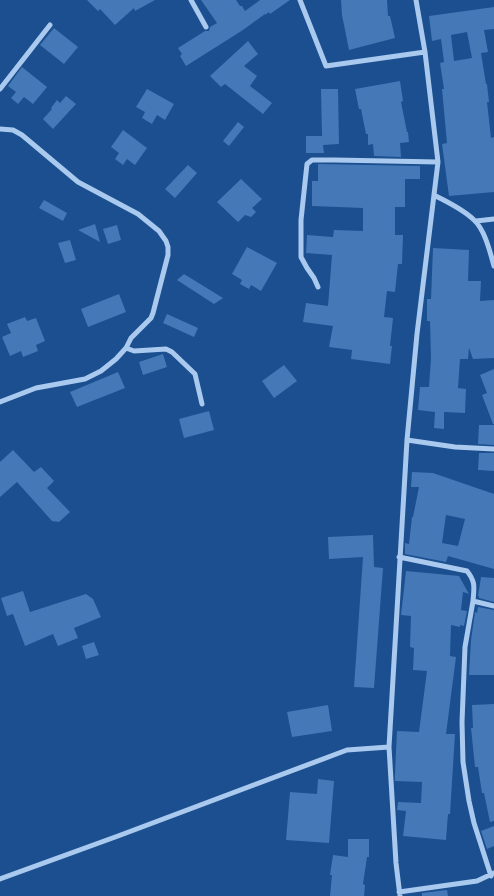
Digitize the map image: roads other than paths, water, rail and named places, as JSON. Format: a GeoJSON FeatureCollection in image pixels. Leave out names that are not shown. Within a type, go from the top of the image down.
{"type":"FeatureCollection","features":[{"type":"Feature","properties":{"kind":"street"},"geometry":{"type":"LineString","coordinates":[[191,0],[206,27]]}},
{"type":"Feature","properties":{"kind":"street"},"geometry":{"type":"LineString","coordinates":[[300,0],[326,66],[425,52]]}},
{"type":"Feature","properties":{"kind":"street"},"geometry":{"type":"LineString","coordinates":[[400,557],[467,571],[473,578],[473,601],[466,647],[462,722],[463,762],[474,823],[492,874],[477,881],[399,894],[388,746],[407,440],[417,334],[438,162],[425,52],[416,0]]}},
{"type":"Feature","properties":{"kind":"street"},"geometry":{"type":"LineString","coordinates":[[0,89],[50,25]]}},
{"type":"Feature","properties":{"kind":"street"},"geometry":{"type":"LineString","coordinates":[[0,129],[13,130],[22,135],[78,182],[138,214],[159,231],[166,240],[168,247],[168,255],[153,313],[116,359],[101,371],[85,378],[36,388],[0,402]]}},
{"type":"Feature","properties":{"kind":"street"},"geometry":{"type":"LineString","coordinates":[[318,287],[301,258],[301,220],[308,164],[312,160],[438,162]]}},
{"type":"Feature","properties":{"kind":"street"},"geometry":{"type":"LineString","coordinates":[[434,195],[476,221],[487,242],[494,266]]}},
{"type":"Feature","properties":{"kind":"street"},"geometry":{"type":"LineString","coordinates":[[476,221],[494,219]]}},
{"type":"Feature","properties":{"kind":"street"},"geometry":{"type":"LineString","coordinates":[[126,348],[134,351],[166,349],[172,352],[195,374],[202,404]]}},
{"type":"Feature","properties":{"kind":"street"},"geometry":{"type":"LineString","coordinates":[[407,440],[455,447],[494,449]]}},
{"type":"Feature","properties":{"kind":"street"},"geometry":{"type":"LineString","coordinates":[[473,601],[494,606]]}},
{"type":"Feature","properties":{"kind":"street"},"geometry":{"type":"LineString","coordinates":[[0,879],[347,750],[388,746]]}}]}
